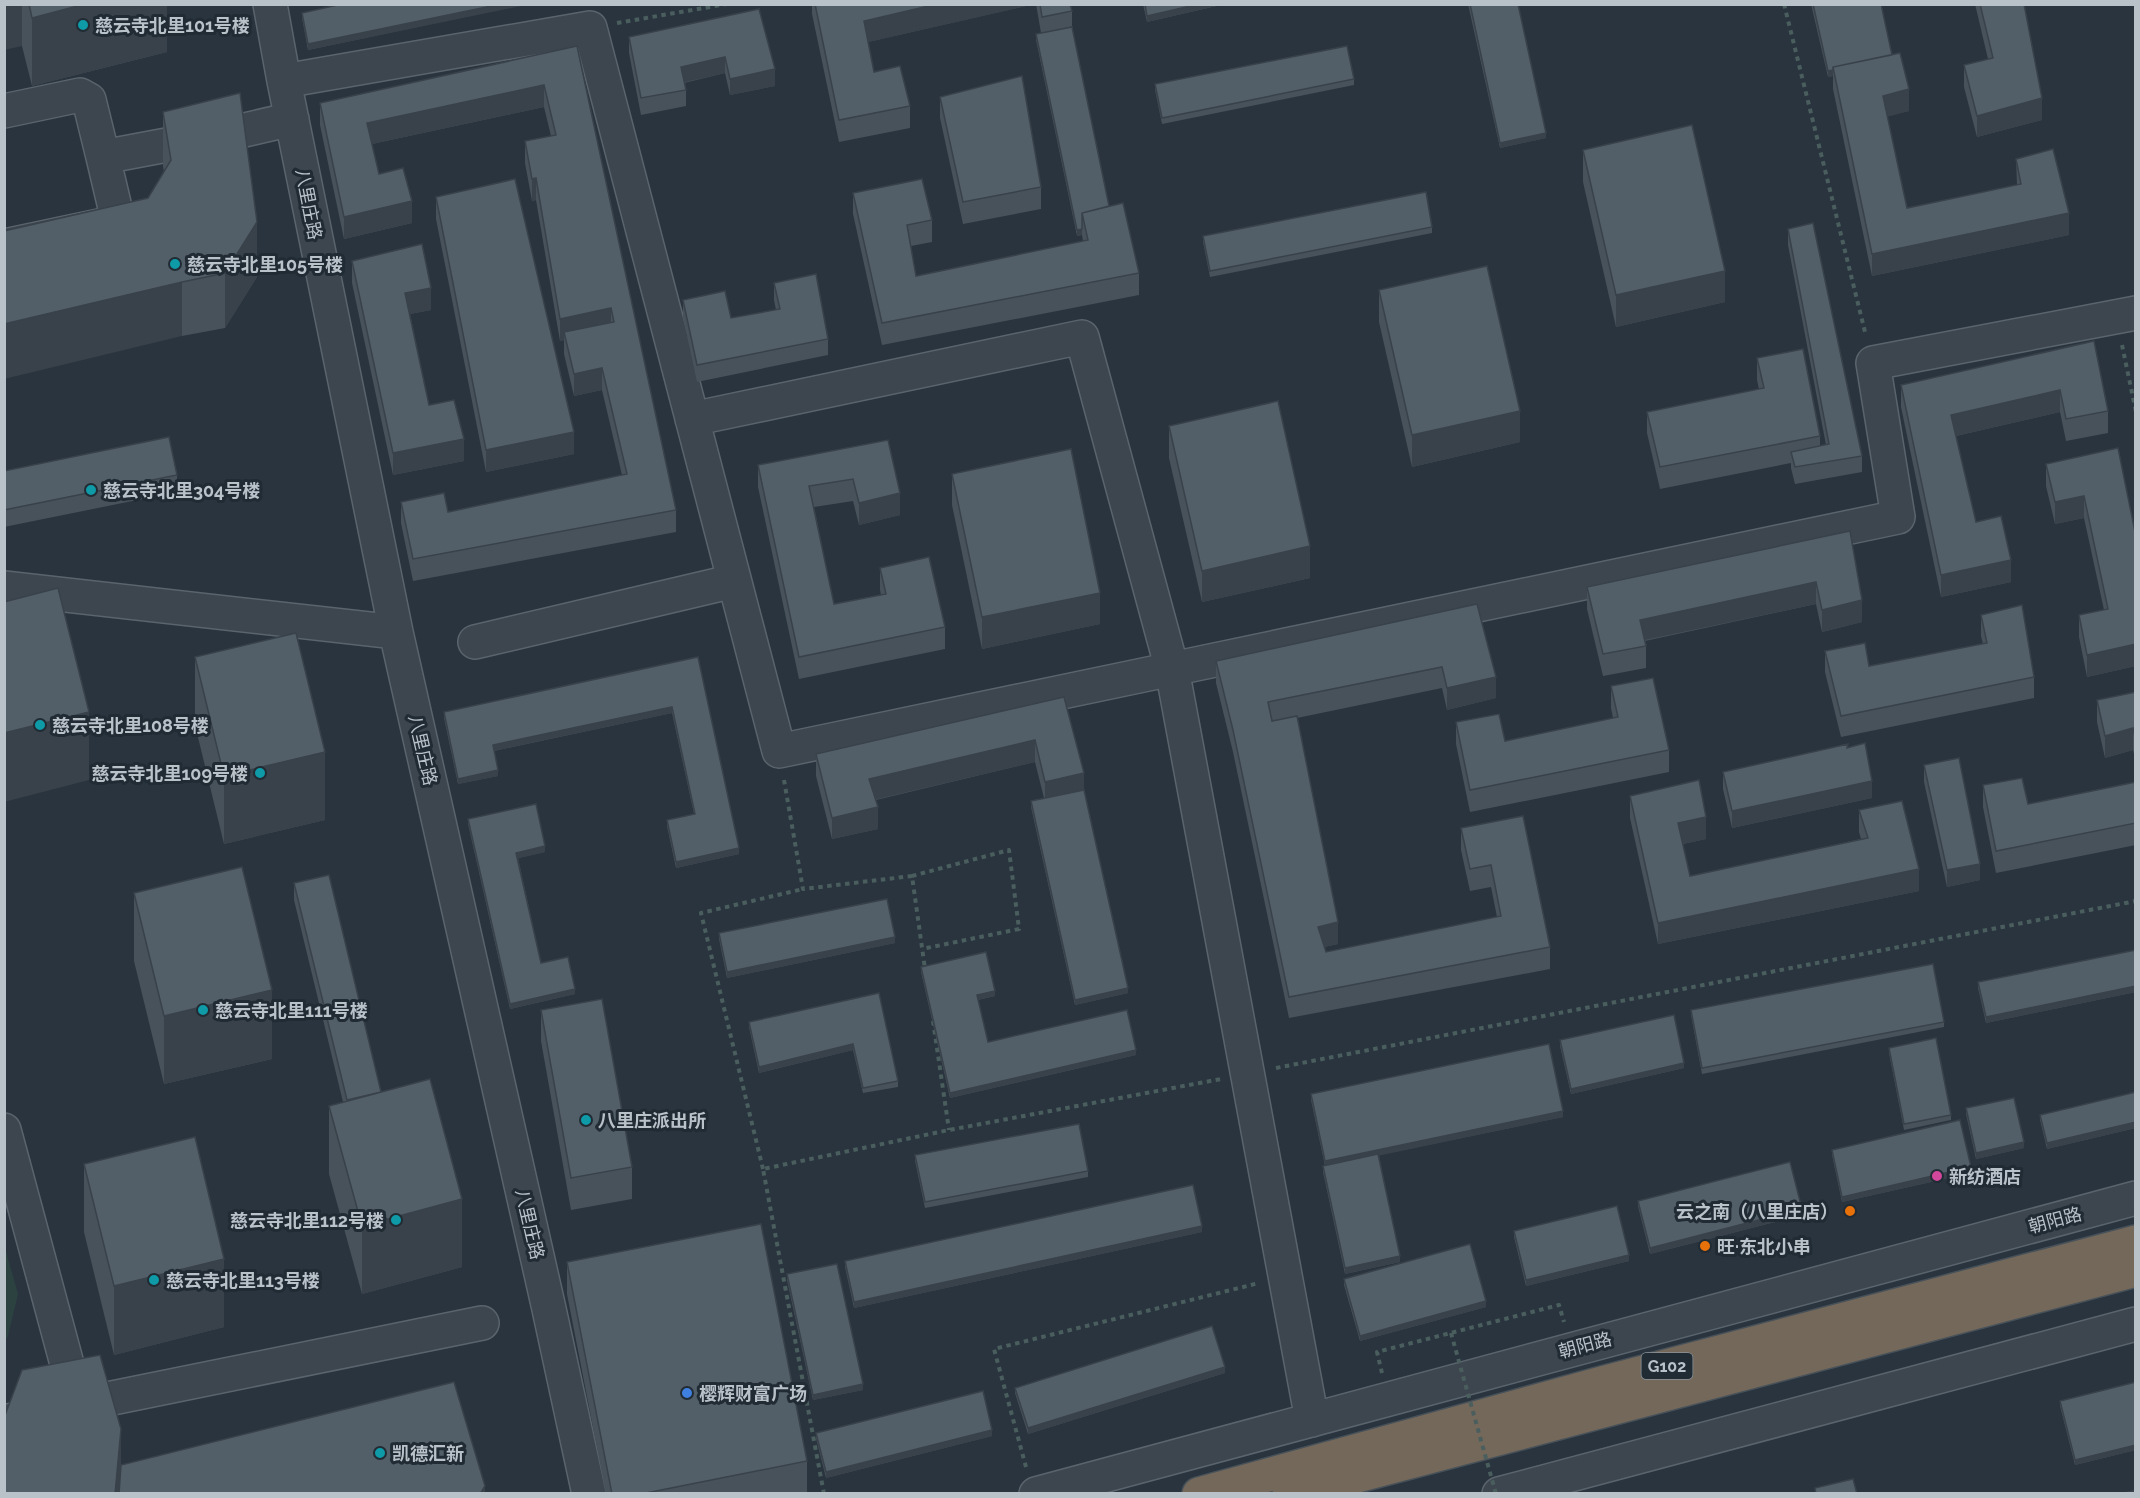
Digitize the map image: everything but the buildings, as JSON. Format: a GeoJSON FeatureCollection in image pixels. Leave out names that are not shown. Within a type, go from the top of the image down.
{"type":"FeatureCollection","features":[{"type":"Feature","properties":{"kind":"highway","name":"G102"},"geometry":{"type":"LineString","coordinates":[[1199,1494],[1614,1380],[2136,1242]]}},
{"type":"Feature","properties":{"kind":"highway","name":"G102"},"geometry":{"type":"LineString","coordinates":[[1288,1494],[2136,1270]]}},
{"type":"Feature","properties":{"kind":"street","name":"八里庄路"},"geometry":{"type":"LineString","coordinates":[[270,4],[396,632],[547,1298],[589,1494]]}},
{"type":"Feature","properties":{"kind":"street"},"geometry":{"type":"LineString","coordinates":[[284,81],[590,28],[778,751],[1898,517],[1873,363],[2126,315]]}},
{"type":"Feature","properties":{"kind":"street"},"geometry":{"type":"LineString","coordinates":[[4,111],[80,95],[89,100],[116,212],[108,224],[4,246]]}},
{"type":"Feature","properties":{"kind":"street"},"geometry":{"type":"LineString","coordinates":[[103,157],[292,119]]}},
{"type":"Feature","properties":{"kind":"street"},"geometry":{"type":"LineString","coordinates":[[692,419],[1082,337],[1172,669],[1312,1420]]}},
{"type":"Feature","properties":{"kind":"street"},"geometry":{"type":"LineString","coordinates":[[475,642],[734,581]]}},
{"type":"Feature","properties":{"kind":"street"},"geometry":{"type":"LineString","coordinates":[[4,588],[396,632]]}},
{"type":"Feature","properties":{"kind":"street"},"geometry":{"type":"LineString","coordinates":[[4,1130],[78,1405]]}},
{"type":"Feature","properties":{"kind":"street","name":"朝阳路"},"geometry":{"type":"LineString","coordinates":[[1032,1482],[1312,1420],[2136,1198]]}},
{"type":"Feature","properties":{"kind":"street"},"geometry":{"type":"LineString","coordinates":[[4,1422],[482,1323]]}},
{"type":"Feature","properties":{"kind":"street"},"geometry":{"type":"LineString","coordinates":[[1497,1494],[2136,1324]]}},
{"type":"Feature","properties":{"kind":"path"},"geometry":{"type":"LineString","coordinates":[[590,28],[727,4]]}},
{"type":"Feature","properties":{"kind":"path"},"geometry":{"type":"LineString","coordinates":[[1784,4],[1873,363]]}},
{"type":"Feature","properties":{"kind":"path"},"geometry":{"type":"LineString","coordinates":[[2126,315],[2136,411]]}},
{"type":"Feature","properties":{"kind":"path"},"geometry":{"type":"LineString","coordinates":[[778,751],[803,889]]}},
{"type":"Feature","properties":{"kind":"path"},"geometry":{"type":"LineString","coordinates":[[824,1494],[763,1169],[701,913],[803,889],[912,876],[1009,850],[1019,929],[922,949]]}},
{"type":"Feature","properties":{"kind":"path"},"geometry":{"type":"LineString","coordinates":[[912,876],[926,972]]}},
{"type":"Feature","properties":{"kind":"path"},"geometry":{"type":"LineString","coordinates":[[763,1169],[949,1130],[2136,901]]}},
{"type":"Feature","properties":{"kind":"path"},"geometry":{"type":"LineString","coordinates":[[932,1017],[949,1130]]}},
{"type":"Feature","properties":{"kind":"path"},"geometry":{"type":"LineString","coordinates":[[1032,1482],[994,1349],[1285,1277]]}},
{"type":"Feature","properties":{"kind":"path"},"geometry":{"type":"LineString","coordinates":[[1377,1352],[1559,1305]]}},
{"type":"Feature","properties":{"kind":"path"},"geometry":{"type":"LineString","coordinates":[[1451,1333],[1497,1494]]}},
{"type":"Feature","properties":{"kind":"green space"},"geometry":{"type":"Polygon","coordinates":[[[5,1248],[18,1294],[5,1341],[5,1248]]]}},
{"type":"Feature","properties":{"kind":"place","name":"慈云寺北里101号楼"},"geometry":{"type":"Point","coordinates":[83,25]}},
{"type":"Feature","properties":{"kind":"place","name":"慈云寺北里105号楼"},"geometry":{"type":"Point","coordinates":[175,264]}},
{"type":"Feature","properties":{"kind":"place","name":"慈云寺北里304号楼"},"geometry":{"type":"Point","coordinates":[91,490]}},
{"type":"Feature","properties":{"kind":"place","name":"慈云寺北里108号楼"},"geometry":{"type":"Point","coordinates":[40,725]}},
{"type":"Feature","properties":{"kind":"place","name":"慈云寺北里109号楼"},"geometry":{"type":"Point","coordinates":[260,773]}},
{"type":"Feature","properties":{"kind":"place","name":"慈云寺北里111号楼"},"geometry":{"type":"Point","coordinates":[203,1010]}},
{"type":"Feature","properties":{"kind":"place","name":"八里庄派出所"},"geometry":{"type":"Point","coordinates":[586,1120]}},
{"type":"Feature","properties":{"kind":"place","name":"新纺酒店"},"geometry":{"type":"Point","coordinates":[1937,1176]}},
{"type":"Feature","properties":{"kind":"place","name":"云之南（八里庄店）"},"geometry":{"type":"Point","coordinates":[1850,1211]}},
{"type":"Feature","properties":{"kind":"place","name":"慈云寺北里112号楼"},"geometry":{"type":"Point","coordinates":[396,1220]}},
{"type":"Feature","properties":{"kind":"place","name":"旺·东北小串"},"geometry":{"type":"Point","coordinates":[1705,1246]}},
{"type":"Feature","properties":{"kind":"place","name":"慈云寺北里113号楼"},"geometry":{"type":"Point","coordinates":[154,1280]}},
{"type":"Feature","properties":{"kind":"place","name":"樱辉财富广场"},"geometry":{"type":"Point","coordinates":[687,1393]}},
{"type":"Feature","properties":{"kind":"place","name":"凯德汇新"},"geometry":{"type":"Point","coordinates":[380,1453]}}]}
